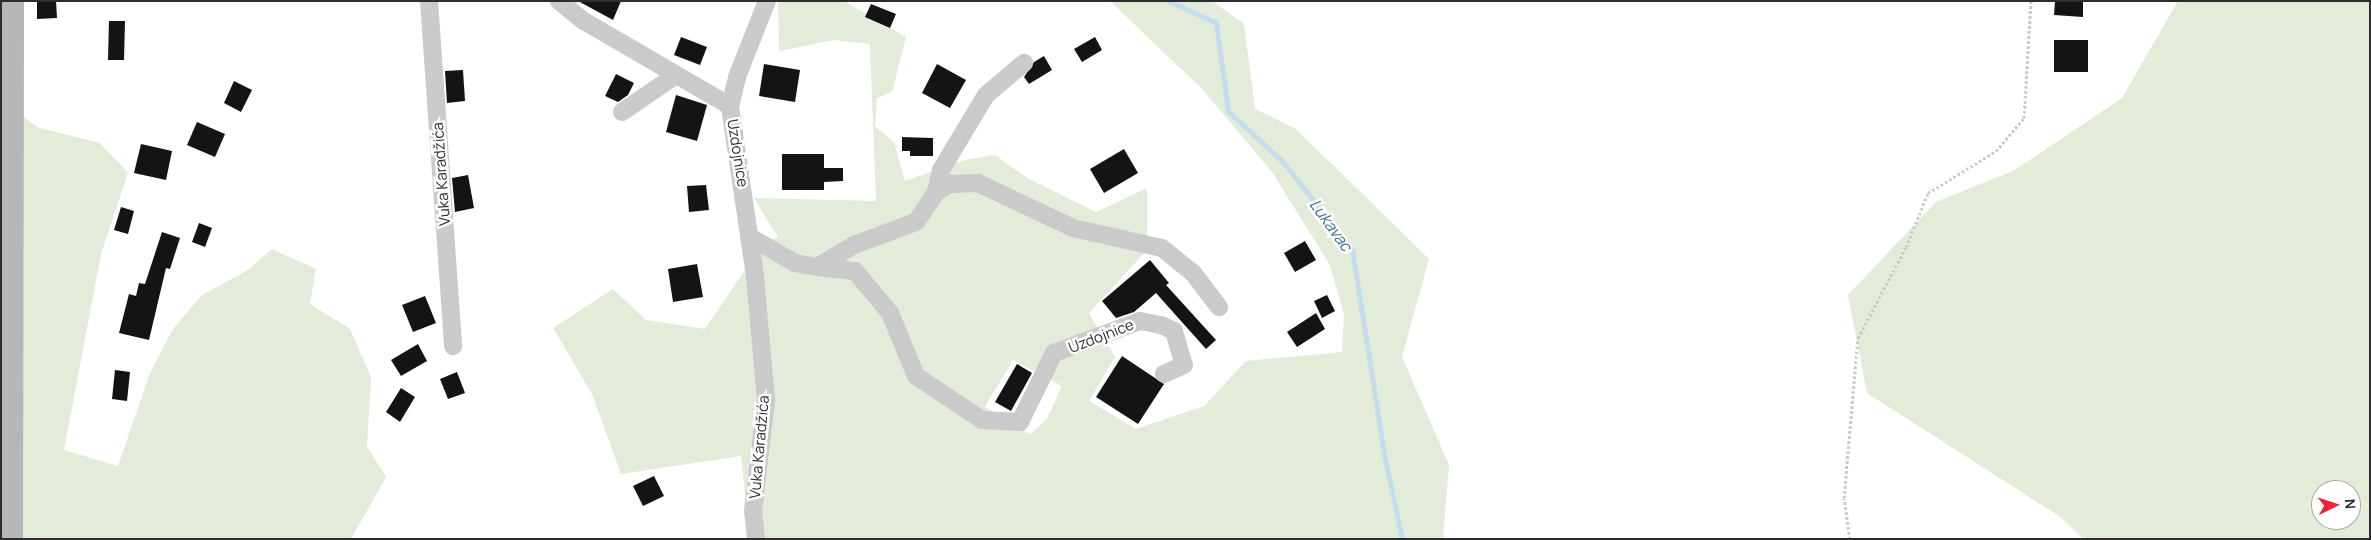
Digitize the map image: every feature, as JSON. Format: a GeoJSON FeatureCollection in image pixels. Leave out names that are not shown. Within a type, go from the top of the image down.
{"type":"FeatureCollection","features":[{"type":"Feature","properties":{"kind":"street"},"geometry":{"type":"LineString","coordinates":[[10,539],[11,1]]}},
{"type":"Feature","properties":{"kind":"street","name":"Vuka Karadžića"},"geometry":{"type":"LineString","coordinates":[[429,1],[453,346]]}},
{"type":"Feature","properties":{"kind":"street"},"geometry":{"type":"LineString","coordinates":[[559,1],[584,21],[730,106]]}},
{"type":"Feature","properties":{"kind":"street","name":"Uzdojnice"},"geometry":{"type":"LineString","coordinates":[[767,1],[737,77],[730,106],[750,237],[795,263],[855,271],[890,313],[916,376],[982,420],[1020,422],[1054,353],[1140,321],[1161,324],[1174,331],[1184,365],[1164,374]]}},
{"type":"Feature","properties":{"kind":"street"},"geometry":{"type":"LineString","coordinates":[[817,266],[854,245],[916,222],[936,192],[941,170],[986,95],[1024,63]]}},
{"type":"Feature","properties":{"kind":"street"},"geometry":{"type":"LineString","coordinates":[[622,112],[676,75]]}},
{"type":"Feature","properties":{"kind":"street"},"geometry":{"type":"LineString","coordinates":[[936,192],[950,184],[978,183],[1073,228],[1162,248],[1193,273],[1219,307]]}},
{"type":"Feature","properties":{"kind":"street","name":"Vuka Karadžića"},"geometry":{"type":"LineString","coordinates":[[750,237],[766,400],[753,511],[756,539]]}},
{"type":"Feature","properties":{"kind":"path"},"geometry":{"type":"LineString","coordinates":[[1850,539],[1844,498],[1858,338],[1906,247],[1928,193],[1996,152],[2024,118],[2031,1]]}},
{"type":"Feature","properties":{"kind":"green space"},"geometry":{"type":"Polygon","coordinates":[[[778,1],[844,1],[906,37],[892,92],[877,98],[875,126],[894,142],[905,181],[965,160],[995,155],[1027,178],[1096,212],[1147,188],[1147,250],[1089,313],[1115,357],[1089,401],[1136,429],[1204,406],[1246,361],[1342,352],[1344,315],[1330,265],[1272,172],[1202,89],[1110,1],[1212,1],[1244,24],[1255,109],[1296,129],[1429,259],[1402,357],[1449,465],[1443,539],[750,539],[741,456],[621,474],[592,394],[553,328],[613,289],[646,320],[705,329],[762,245],[778,237],[754,198],[876,201],[870,44],[834,40],[779,51],[778,1]],[[1013,360],[985,407],[1030,434],[1047,419],[1062,386],[1013,360]]]}},
{"type":"Feature","properties":{"kind":"green space"},"geometry":{"type":"Polygon","coordinates":[[[2178,1],[2370,1],[2370,539],[2083,539],[2062,518],[1867,393],[1848,295],[1936,202],[2015,170],[2122,98],[2178,1]]]}},
{"type":"Feature","properties":{"kind":"green space"},"geometry":{"type":"Polygon","coordinates":[[[1,101],[39,128],[100,143],[128,173],[101,254],[64,450],[118,466],[150,373],[173,329],[202,295],[248,270],[272,249],[316,269],[310,304],[350,329],[371,377],[367,446],[386,477],[351,539],[1,539],[1,101]]]}},
{"type":"Feature","properties":{"kind":"building"},"geometry":{"type":"Polygon","coordinates":[[[37,1],[56,1],[57,18],[37,19],[37,1]]]}},
{"type":"Feature","properties":{"kind":"building"},"geometry":{"type":"Polygon","coordinates":[[[578,1],[621,1],[613,20],[578,1]]]}},
{"type":"Feature","properties":{"kind":"building"},"geometry":{"type":"Polygon","coordinates":[[[2055,1],[2083,1],[2083,17],[2054,15],[2055,1]]]}},
{"type":"Feature","properties":{"kind":"building"},"geometry":{"type":"Polygon","coordinates":[[[871,4],[896,14],[890,28],[865,17],[871,4]]]}},
{"type":"Feature","properties":{"kind":"building"},"geometry":{"type":"Polygon","coordinates":[[[109,21],[125,21],[124,60],[108,60],[109,21]]]}},
{"type":"Feature","properties":{"kind":"building"},"geometry":{"type":"Polygon","coordinates":[[[681,37],[707,47],[700,65],[674,55],[681,37]]]}},
{"type":"Feature","properties":{"kind":"building"},"geometry":{"type":"Polygon","coordinates":[[[1095,37],[1102,50],[1082,62],[1074,49],[1095,37]]]}},
{"type":"Feature","properties":{"kind":"building"},"geometry":{"type":"Polygon","coordinates":[[[2054,40],[2088,40],[2088,72],[2054,72],[2054,40]]]}},
{"type":"Feature","properties":{"kind":"building"},"geometry":{"type":"Polygon","coordinates":[[[1044,56],[1052,70],[1029,84],[1024,77],[1034,62],[1044,56]]]}},
{"type":"Feature","properties":{"kind":"building"},"geometry":{"type":"Polygon","coordinates":[[[764,64],[800,70],[795,102],[759,96],[764,64]]]}},
{"type":"Feature","properties":{"kind":"building"},"geometry":{"type":"Polygon","coordinates":[[[937,64],[966,80],[950,108],[922,93],[937,64]]]}},
{"type":"Feature","properties":{"kind":"building"},"geometry":{"type":"Polygon","coordinates":[[[463,70],[465,101],[447,103],[445,71],[463,70]]]}},
{"type":"Feature","properties":{"kind":"building"},"geometry":{"type":"Polygon","coordinates":[[[616,74],[634,83],[628,95],[618,102],[605,96],[616,74]]]}},
{"type":"Feature","properties":{"kind":"building"},"geometry":{"type":"Polygon","coordinates":[[[234,81],[252,90],[241,112],[224,103],[234,81]]]}},
{"type":"Feature","properties":{"kind":"building"},"geometry":{"type":"Polygon","coordinates":[[[676,95],[707,105],[697,141],[666,132],[676,95]]]}},
{"type":"Feature","properties":{"kind":"building"},"geometry":{"type":"Polygon","coordinates":[[[197,122],[225,134],[215,157],[187,145],[197,122]]]}},
{"type":"Feature","properties":{"kind":"building"},"geometry":{"type":"Polygon","coordinates":[[[902,137],[933,138],[933,156],[910,156],[910,151],[902,151],[902,137]]]}},
{"type":"Feature","properties":{"kind":"building"},"geometry":{"type":"Polygon","coordinates":[[[141,144],[172,151],[166,180],[134,173],[141,144]]]}},
{"type":"Feature","properties":{"kind":"building"},"geometry":{"type":"Polygon","coordinates":[[[1124,149],[1138,173],[1104,193],[1090,169],[1124,149]]]}},
{"type":"Feature","properties":{"kind":"building"},"geometry":{"type":"Polygon","coordinates":[[[782,154],[824,154],[824,168],[843,168],[843,181],[824,182],[824,190],[782,190],[782,154]]]}},
{"type":"Feature","properties":{"kind":"building"},"geometry":{"type":"Polygon","coordinates":[[[468,175],[474,208],[455,212],[452,178],[468,175]]]}},
{"type":"Feature","properties":{"kind":"building"},"geometry":{"type":"Polygon","coordinates":[[[706,185],[709,210],[689,212],[687,186],[706,185]]]}},
{"type":"Feature","properties":{"kind":"building"},"geometry":{"type":"Polygon","coordinates":[[[121,207],[134,211],[128,234],[114,230],[121,207]]]}},
{"type":"Feature","properties":{"kind":"building"},"geometry":{"type":"Polygon","coordinates":[[[199,223],[212,228],[205,247],[192,242],[199,223]]]}},
{"type":"Feature","properties":{"kind":"building"},"geometry":{"type":"Polygon","coordinates":[[[162,232],[180,238],[170,269],[166,268],[149,340],[119,333],[129,294],[136,296],[139,283],[145,284],[162,232]]]}},
{"type":"Feature","properties":{"kind":"building"},"geometry":{"type":"Polygon","coordinates":[[[1305,241],[1316,260],[1295,272],[1284,253],[1305,241]]]}},
{"type":"Feature","properties":{"kind":"building"},"geometry":{"type":"Polygon","coordinates":[[[1150,260],[1169,283],[1166,285],[1216,340],[1206,349],[1156,293],[1134,312],[1116,318],[1102,301],[1150,260]]]}},
{"type":"Feature","properties":{"kind":"building"},"geometry":{"type":"Polygon","coordinates":[[[697,264],[703,297],[673,302],[668,269],[697,264]]]}},
{"type":"Feature","properties":{"kind":"building"},"geometry":{"type":"Polygon","coordinates":[[[1327,295],[1335,311],[1322,318],[1314,301],[1327,295]]]}},
{"type":"Feature","properties":{"kind":"building"},"geometry":{"type":"Polygon","coordinates":[[[425,296],[436,323],[413,332],[402,305],[425,296]]]}},
{"type":"Feature","properties":{"kind":"building"},"geometry":{"type":"Polygon","coordinates":[[[1316,313],[1325,329],[1297,347],[1287,332],[1316,313]]]}},
{"type":"Feature","properties":{"kind":"building"},"geometry":{"type":"Polygon","coordinates":[[[418,344],[427,361],[401,376],[391,360],[418,344]]]}},
{"type":"Feature","properties":{"kind":"building"},"geometry":{"type":"Polygon","coordinates":[[[1122,356],[1164,384],[1138,424],[1096,397],[1122,356]]]}},
{"type":"Feature","properties":{"kind":"building"},"geometry":{"type":"Polygon","coordinates":[[[1017,364],[1032,373],[1011,411],[995,402],[1017,364]]]}},
{"type":"Feature","properties":{"kind":"building"},"geometry":{"type":"Polygon","coordinates":[[[115,370],[130,372],[127,401],[112,399],[115,370]]]}},
{"type":"Feature","properties":{"kind":"building"},"geometry":{"type":"Polygon","coordinates":[[[457,372],[465,393],[448,399],[440,379],[457,372]]]}},
{"type":"Feature","properties":{"kind":"building"},"geometry":{"type":"Polygon","coordinates":[[[401,388],[415,397],[400,422],[386,412],[401,388]]]}},
{"type":"Feature","properties":{"kind":"building"},"geometry":{"type":"Polygon","coordinates":[[[654,476],[664,496],[643,506],[633,486],[654,476]]]}},
{"type":"Feature","properties":{"kind":"waterway","name":"Lukavac"},"geometry":{"type":"LineString","coordinates":[[1169,1],[1216,23],[1228,111],[1283,162],[1352,249],[1384,454],[1402,539]]}}]}
